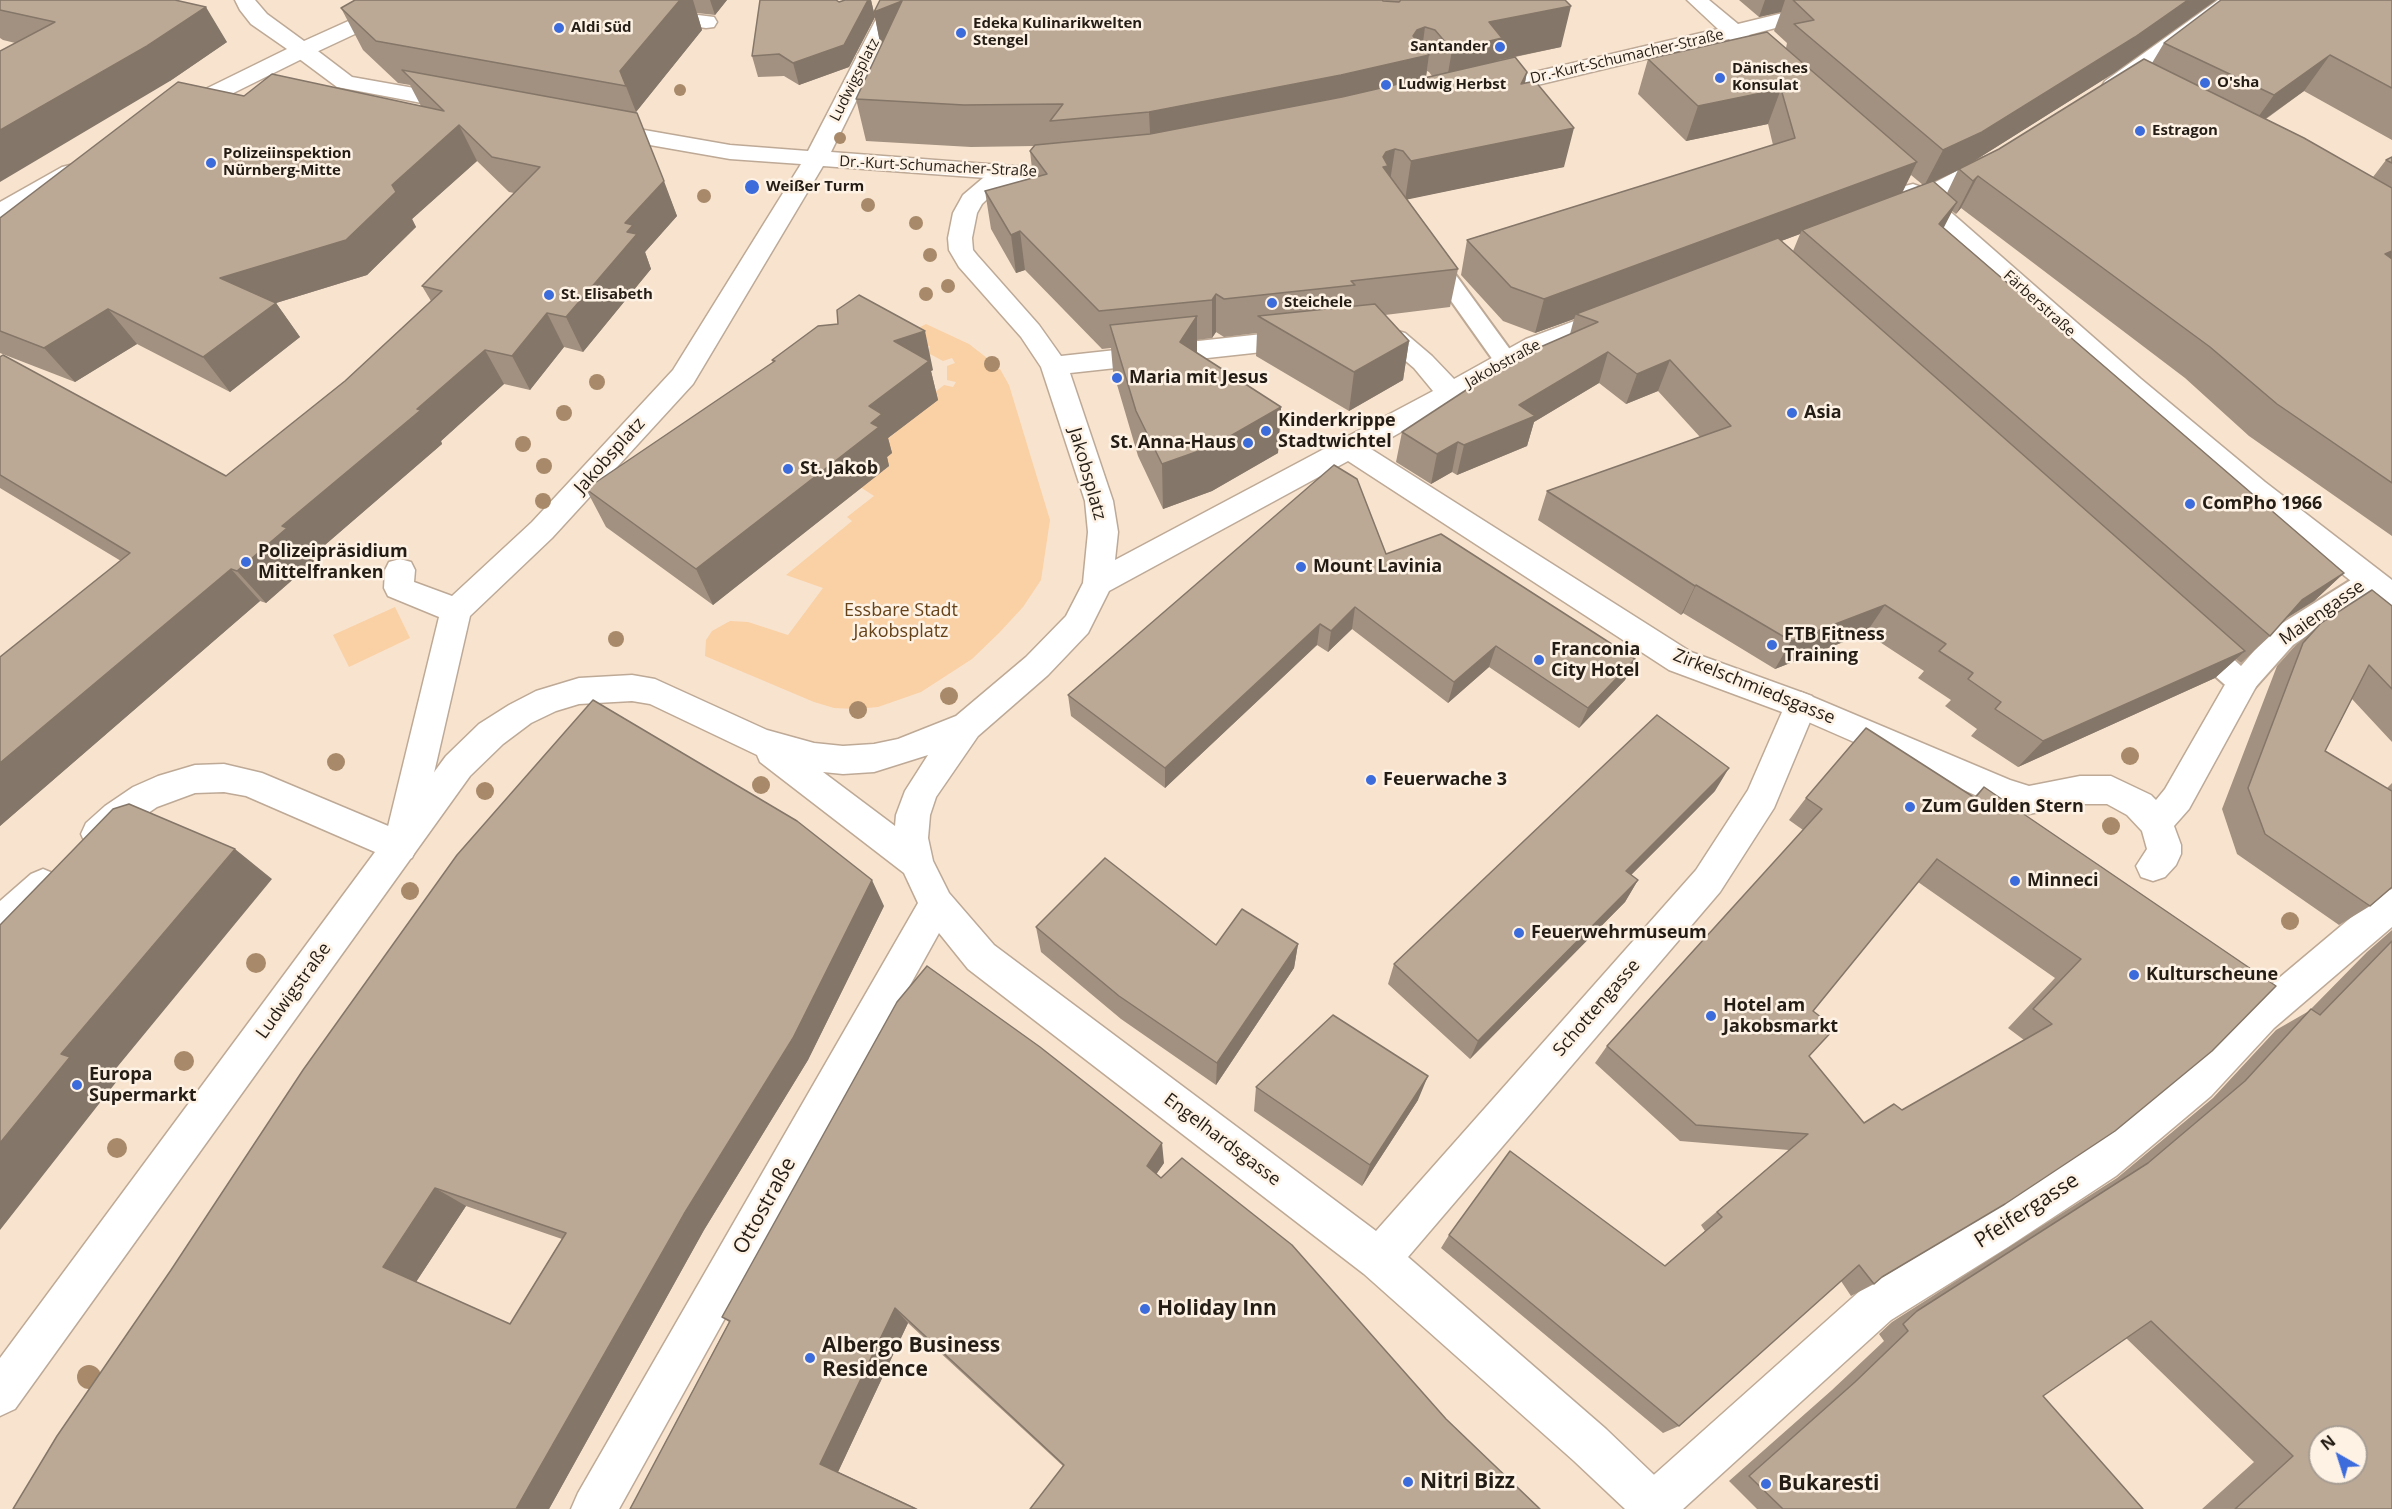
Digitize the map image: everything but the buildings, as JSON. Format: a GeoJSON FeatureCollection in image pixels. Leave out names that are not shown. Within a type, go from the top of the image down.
{"type":"FeatureCollection","features":[{"type":"Feature","properties":{"kind":"street"},"geometry":{"type":"LineString","coordinates":[[245,0],[259,19],[345,82],[484,108]]}},
{"type":"Feature","properties":{"kind":"street"},"geometry":{"type":"LineString","coordinates":[[164,119],[302,50],[412,0]]}},
{"type":"Feature","properties":{"kind":"street","name":"Ludwigsplatz"},"geometry":{"type":"LineString","coordinates":[[815,160],[896,0]]}},
{"type":"Feature","properties":{"kind":"street"},"geometry":{"type":"LineString","coordinates":[[1697,0],[1764,59]]}},
{"type":"Feature","properties":{"kind":"street","name":"Dr.-Kurt-Schumacher-Straße"},"geometry":{"type":"LineString","coordinates":[[1462,96],[1859,0]]}},
{"type":"Feature","properties":{"kind":"street"},"geometry":{"type":"LineString","coordinates":[[2092,99],[2133,85],[2232,0]]}},
{"type":"Feature","properties":{"kind":"street"},"geometry":{"type":"LineString","coordinates":[[645,15],[706,22]]}},
{"type":"Feature","properties":{"kind":"street","name":"Dr.-Kurt-Schumacher-Straße"},"geometry":{"type":"LineString","coordinates":[[577,125],[730,152],[815,160],[1027,174],[1095,168]]}},
{"type":"Feature","properties":{"kind":"street"},"geometry":{"type":"LineString","coordinates":[[1879,216],[1923,199],[1972,175],[2012,149]]}},
{"type":"Feature","properties":{"kind":"street"},"geometry":{"type":"LineString","coordinates":[[0,212],[92,159]]}},
{"type":"Feature","properties":{"kind":"street","name":"Jakobsplatz"},"geometry":{"type":"LineString","coordinates":[[456,611],[542,530],[683,377],[815,160]]}},
{"type":"Feature","properties":{"kind":"street","name":"Jakobsplatz"},"geometry":{"type":"LineString","coordinates":[[655,692],[760,742],[814,757],[843,760],[874,758],[900,752],[968,726],[1037,666],[1077,624],[1098,583],[1103,532],[1099,501],[1054,366],[1030,331],[979,275],[961,250],[961,225],[972,200],[980,191],[1001,179],[1027,174]]}},
{"type":"Feature","properties":{"kind":"street","name":"Färberstraße"},"geometry":{"type":"LineString","coordinates":[[1897,176],[2131,386],[2255,489],[2392,597]]}},
{"type":"Feature","properties":{"kind":"street","name":"Jakobstraße"},"geometry":{"type":"LineString","coordinates":[[1098,583],[1451,393],[1535,345],[1635,308]]}},
{"type":"Feature","properties":{"kind":"street"},"geometry":{"type":"LineString","coordinates":[[1054,366],[1377,332],[1396,339],[1423,362],[1451,393]]}},
{"type":"Feature","properties":{"kind":"street","name":"Zirkelschmiedsgasse"},"geometry":{"type":"LineString","coordinates":[[1347,447],[1680,661],[1801,705],[2003,792],[2029,800],[2080,790],[2111,790],[2139,805],[2156,823]]}},
{"type":"Feature","properties":{"kind":"street"},"geometry":{"type":"LineString","coordinates":[[0,924],[117,816],[145,797],[170,786],[195,779],[224,778],[250,783],[399,847],[456,611],[399,588],[400,570]]}},
{"type":"Feature","properties":{"kind":"street"},"geometry":{"type":"LineString","coordinates":[[2153,867],[2164,854],[2164,845],[2156,823],[2177,799],[2242,683]]}},
{"type":"Feature","properties":{"kind":"street","name":"Ludwigstraße"},"geometry":{"type":"LineString","coordinates":[[0,1395],[458,766],[491,734],[520,714],[548,700],[579,691],[610,688],[655,692]]}},
{"type":"Feature","properties":{"kind":"street","name":"Schottengasse"},"geometry":{"type":"LineString","coordinates":[[1379,1259],[1708,881],[1762,798],[1801,705]]}},
{"type":"Feature","properties":{"kind":"street","name":"Engelhardsgasse"},"geometry":{"type":"LineString","coordinates":[[968,726],[922,791],[913,816],[911,838],[916,862],[936,904],[981,957],[1379,1259],[1590,1445],[1656,1507]]}},
{"type":"Feature","properties":{"kind":"street","name":"Jakobsplatz"},"geometry":{"type":"LineString","coordinates":[[760,742],[916,862]]}},
{"type":"Feature","properties":{"kind":"street","name":"Ottostraße"},"geometry":{"type":"LineString","coordinates":[[594,1509],[936,904]]}},
{"type":"Feature","properties":{"kind":"street","name":"Pfeifergasse"},"geometry":{"type":"LineString","coordinates":[[1656,1507],[1876,1305],[1994,1233],[2111,1155],[2198,1083],[2261,1016],[2392,905]]}},
{"type":"Feature","properties":{"kind":"lane"},"geometry":{"type":"LineString","coordinates":[[1418,240],[1506,361]]}},
{"type":"Feature","properties":{"kind":"lane","name":"Maiengasse"},"geometry":{"type":"LineString","coordinates":[[2242,683],[2283,637],[2371,580]]}},
{"type":"Feature","properties":{"kind":"lane"},"geometry":{"type":"LineString","coordinates":[[2180,627],[2242,683]]}},
{"type":"Feature","properties":{"kind":"green space","name":"Essbare Stadt Jakobsplatz"},"geometry":{"type":"Polygon","coordinates":[[[926,324],[969,344],[987,358],[984,362],[988,369],[1000,369],[1009,385],[1050,520],[1041,580],[1023,607],[972,659],[921,692],[878,707],[834,708],[814,702],[705,656],[706,640],[712,631],[730,621],[748,622],[788,635],[823,588],[786,575],[852,521],[847,517],[874,496],[854,483],[875,466],[883,471],[889,466],[882,461],[882,433],[890,437],[895,433],[888,429],[944,385],[953,387],[956,382],[947,380],[947,366],[955,363],[952,358],[943,361],[928,353],[930,346],[887,344],[926,324]]]}},
{"type":"Feature","properties":{"kind":"green space"},"geometry":{"type":"Polygon","coordinates":[[[395,607],[410,638],[349,667],[333,635],[395,607]]]}},
{"type":"Feature","properties":{"kind":"place","name":"Aldi Süd"},"geometry":{"type":"Point","coordinates":[559,28]}},
{"type":"Feature","properties":{"kind":"place","name":"Edeka Kulinarikwelten Stengel"},"geometry":{"type":"Point","coordinates":[961,33]}},
{"type":"Feature","properties":{"kind":"place","name":"Santander"},"geometry":{"type":"Point","coordinates":[1500,47]}},
{"type":"Feature","properties":{"kind":"place","name":"Dänisches Konsulat"},"geometry":{"type":"Point","coordinates":[1720,78]}},
{"type":"Feature","properties":{"kind":"place","name":"O'sha"},"geometry":{"type":"Point","coordinates":[2205,83]}},
{"type":"Feature","properties":{"kind":"place","name":"Ludwig Herbst"},"geometry":{"type":"Point","coordinates":[1386,85]}},
{"type":"Feature","properties":{"kind":"place","name":"Estragon"},"geometry":{"type":"Point","coordinates":[2140,131]}},
{"type":"Feature","properties":{"kind":"place","name":"Polizeiinspektion Nürnberg-Mitte"},"geometry":{"type":"Point","coordinates":[211,163]}},
{"type":"Feature","properties":{"kind":"place","name":"Weißer Turm"},"geometry":{"type":"Point","coordinates":[752,187]}},
{"type":"Feature","properties":{"kind":"place","name":"St. Elisabeth"},"geometry":{"type":"Point","coordinates":[549,295]}},
{"type":"Feature","properties":{"kind":"place","name":"Steichele"},"geometry":{"type":"Point","coordinates":[1272,303]}},
{"type":"Feature","properties":{"kind":"place","name":"Maria mit Jesus"},"geometry":{"type":"Point","coordinates":[1117,378]}},
{"type":"Feature","properties":{"kind":"place","name":"Asia"},"geometry":{"type":"Point","coordinates":[1792,413]}},
{"type":"Feature","properties":{"kind":"place","name":"Kinderkrippe Stadtwichtel"},"geometry":{"type":"Point","coordinates":[1266,431]}},
{"type":"Feature","properties":{"kind":"place","name":"St. Anna-Haus"},"geometry":{"type":"Point","coordinates":[1248,443]}},
{"type":"Feature","properties":{"kind":"place","name":"St. Jakob"},"geometry":{"type":"Point","coordinates":[788,469]}},
{"type":"Feature","properties":{"kind":"place","name":"ComPho 1966"},"geometry":{"type":"Point","coordinates":[2190,504]}},
{"type":"Feature","properties":{"kind":"place","name":"Polizeipräsidium Mittelfranken"},"geometry":{"type":"Point","coordinates":[246,562]}},
{"type":"Feature","properties":{"kind":"place","name":"Mount Lavinia"},"geometry":{"type":"Point","coordinates":[1301,567]}},
{"type":"Feature","properties":{"kind":"place","name":"FTB Fitness Training"},"geometry":{"type":"Point","coordinates":[1772,645]}},
{"type":"Feature","properties":{"kind":"place","name":"Franconia City Hotel"},"geometry":{"type":"Point","coordinates":[1539,660]}},
{"type":"Feature","properties":{"kind":"place","name":"Feuerwache 3"},"geometry":{"type":"Point","coordinates":[1371,780]}},
{"type":"Feature","properties":{"kind":"place","name":"Zum Gulden Stern"},"geometry":{"type":"Point","coordinates":[1910,807]}},
{"type":"Feature","properties":{"kind":"place","name":"Minneci"},"geometry":{"type":"Point","coordinates":[2015,881]}},
{"type":"Feature","properties":{"kind":"place","name":"Feuerwehrmuseum"},"geometry":{"type":"Point","coordinates":[1519,933]}},
{"type":"Feature","properties":{"kind":"place","name":"Kulturscheune"},"geometry":{"type":"Point","coordinates":[2134,975]}},
{"type":"Feature","properties":{"kind":"place","name":"Hotel am Jakobsmarkt"},"geometry":{"type":"Point","coordinates":[1711,1016]}},
{"type":"Feature","properties":{"kind":"place","name":"Europa Supermarkt"},"geometry":{"type":"Point","coordinates":[77,1085]}},
{"type":"Feature","properties":{"kind":"place","name":"Holiday Inn"},"geometry":{"type":"Point","coordinates":[1145,1309]}},
{"type":"Feature","properties":{"kind":"place","name":"Albergo Business Residence"},"geometry":{"type":"Point","coordinates":[810,1358]}},
{"type":"Feature","properties":{"kind":"place","name":"Nitri Bizz"},"geometry":{"type":"Point","coordinates":[1408,1482]}},
{"type":"Feature","properties":{"kind":"place","name":"Bukaresti"},"geometry":{"type":"Point","coordinates":[1766,1484]}}]}
